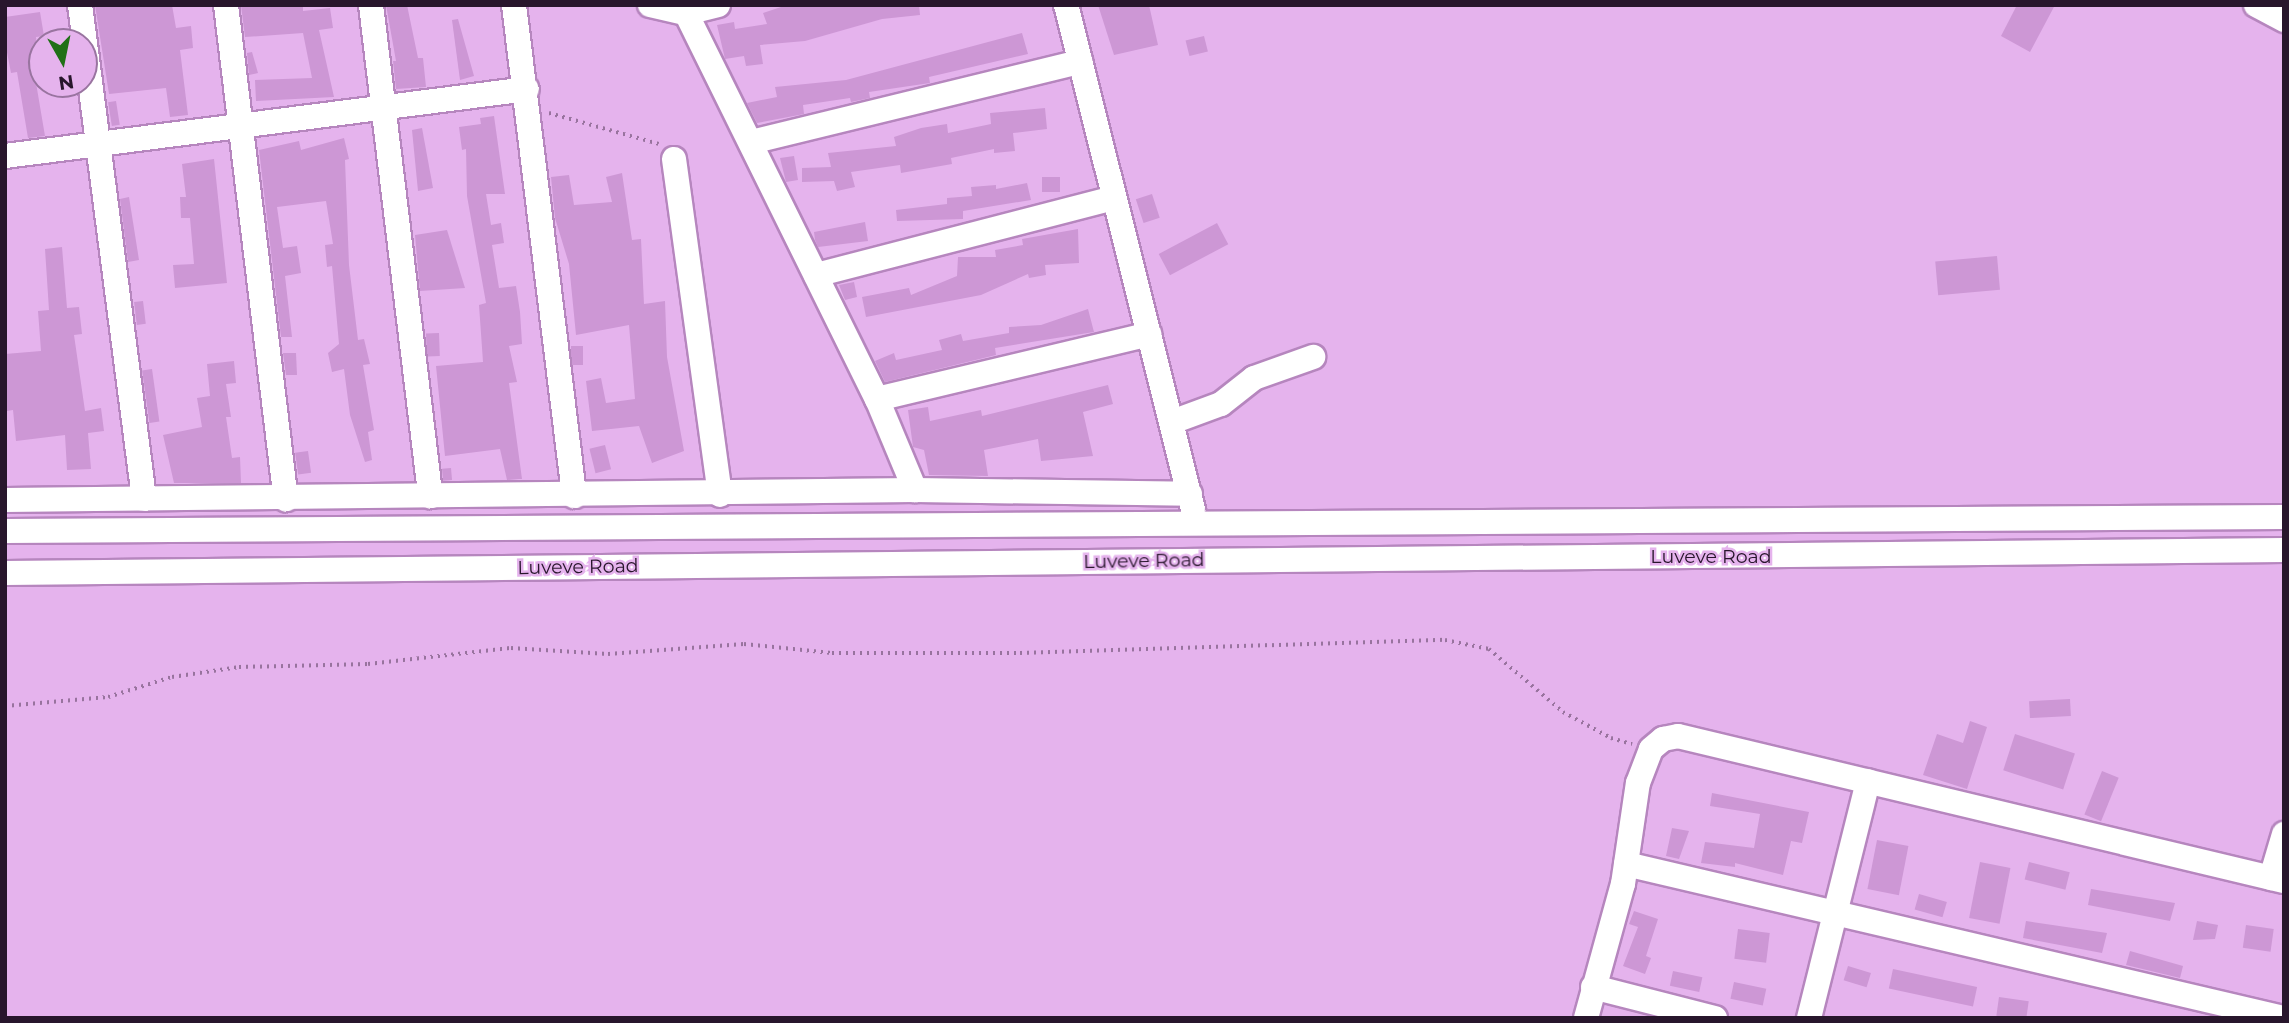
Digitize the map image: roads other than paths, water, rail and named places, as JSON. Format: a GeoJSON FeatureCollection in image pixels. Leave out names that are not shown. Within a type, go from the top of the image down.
{"type":"FeatureCollection","features":[{"type":"Feature","properties":{"kind":"street"},"geometry":{"type":"LineString","coordinates":[[80,5],[144,499]]}},
{"type":"Feature","properties":{"kind":"street"},"geometry":{"type":"LineString","coordinates":[[226,5],[286,499]]}},
{"type":"Feature","properties":{"kind":"street"},"geometry":{"type":"LineString","coordinates":[[371,5],[430,496]]}},
{"type":"Feature","properties":{"kind":"street"},"geometry":{"type":"LineString","coordinates":[[514,5],[529,98],[573,496]]}},
{"type":"Feature","properties":{"kind":"street"},"geometry":{"type":"LineString","coordinates":[[650,5],[686,13],[718,5]]}},
{"type":"Feature","properties":{"kind":"street"},"geometry":{"type":"LineString","coordinates":[[1066,5],[1190,494],[1195,526]]}},
{"type":"Feature","properties":{"kind":"street"},"geometry":{"type":"LineString","coordinates":[[2256,5],[2284,20]]}},
{"type":"Feature","properties":{"kind":"street"},"geometry":{"type":"LineString","coordinates":[[686,13],[877,400],[915,490]]}},
{"type":"Feature","properties":{"kind":"street"},"geometry":{"type":"LineString","coordinates":[[751,142],[1080,62]]}},
{"type":"Feature","properties":{"kind":"street"},"geometry":{"type":"LineString","coordinates":[[5,156],[384,107],[529,98]]}},
{"type":"Feature","properties":{"kind":"street"},"geometry":{"type":"LineString","coordinates":[[674,159],[720,495]]}},
{"type":"Feature","properties":{"kind":"street"},"geometry":{"type":"LineString","coordinates":[[816,275],[1113,198]]}},
{"type":"Feature","properties":{"kind":"street"},"geometry":{"type":"LineString","coordinates":[[877,400],[1149,334]]}},
{"type":"Feature","properties":{"kind":"street"},"geometry":{"type":"LineString","coordinates":[[1172,422],[1221,404],[1254,378],[1313,357]]}},
{"type":"Feature","properties":{"kind":"street"},"geometry":{"type":"LineString","coordinates":[[5,500],[720,495],[915,490],[1190,494]]}},
{"type":"Feature","properties":{"kind":"street","name":"Luveve Road"},"geometry":{"type":"LineString","coordinates":[[5,531],[1195,526],[2284,517]]}},
{"type":"Feature","properties":{"kind":"street","name":"Luveve Road"},"geometry":{"type":"LineString","coordinates":[[5,573],[2284,550]]}},
{"type":"Feature","properties":{"kind":"street"},"geometry":{"type":"LineString","coordinates":[[1586,1018],[1626,864],[1638,783],[1651,749],[1663,739],[1693,738],[2277,880],[2284,834]]}},
{"type":"Feature","properties":{"kind":"street"},"geometry":{"type":"LineString","coordinates":[[1809,1018],[1868,781]]}},
{"type":"Feature","properties":{"kind":"street"},"geometry":{"type":"LineString","coordinates":[[1626,864],[1834,910],[2283,1018]]}},
{"type":"Feature","properties":{"kind":"street"},"geometry":{"type":"LineString","coordinates":[[1593,987],[1715,1018]]}}]}
